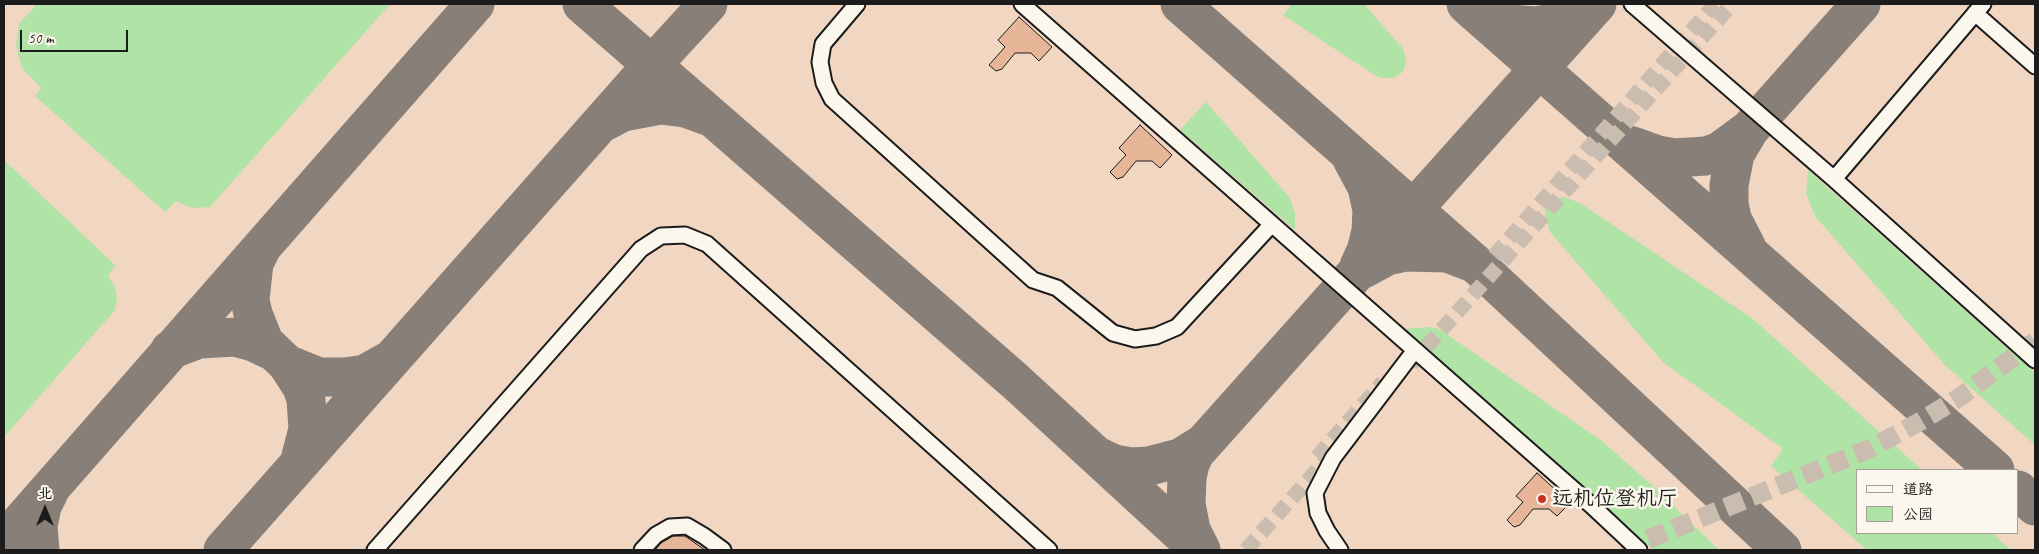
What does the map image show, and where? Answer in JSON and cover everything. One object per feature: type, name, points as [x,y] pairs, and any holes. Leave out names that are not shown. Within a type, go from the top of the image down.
[{"type":"lane","points":[[857,4],[824,44],[820,62],[824,82],[832,98],[1033,280],[1057,288],[1113,333],[1135,339],[1156,336],[1177,327],[1272,224]]},
{"type":"lane","points":[[1022,4],[1591,505],[1639,550]]},
{"type":"lane","points":[[1632,4],[1834,179],[2035,360]]},
{"type":"lane","points":[[1834,179],[1979,8],[2035,66]]},
{"type":"lane","points":[[375,550],[641,249],[661,236],[685,235],[707,244],[1049,550]]},
{"type":"lane","points":[[1340,550],[1318,513],[1315,493],[1333,458],[1415,350]]},
{"type":"lane","points":[[642,550],[656,535],[670,527],[687,526],[722,550]]},
{"type":"shaded area","points":[[4,4],[2035,4],[2035,550],[4,550]]},
{"type":"green space","points":[[37,4],[390,4],[210,207],[196,208],[176,201],[165,212],[35,96],[41,88],[22,68],[16,46],[19,24]]},
{"type":"green space","points":[[1292,4],[1364,4],[1404,50],[1406,62],[1403,72],[1393,78],[1376,76],[1283,15]]},
{"type":"green space","points":[[1206,102],[1290,198],[1295,214],[1295,230],[1180,130]]},
{"type":"green space","points":[[4,160],[116,266],[108,275],[115,287],[117,298],[115,310],[4,437]]},
{"type":"green space","points":[[1808,170],[2035,373],[2035,445],[1945,365],[1815,216],[1806,193]]},
{"type":"green space","points":[[1565,197],[1580,203],[1753,319],[1921,469],[1856,469],[1856,534],[1993,534],[2011,550],[1867,550],[1771,466],[1783,449],[1663,362],[1550,232],[1545,217],[1546,208],[1550,202],[1557,198]]},
{"type":"green space","points":[[1437,328],[1445,333],[1602,441],[1654,487],[1719,550],[1653,550],[1405,329]]},
{"type":"building","points":[[1019,17],[1052,47],[1039,61],[1031,53],[1015,53],[1002,69],[996,71],[989,65],[1005,47],[998,40]]},
{"type":"building","points":[[1140,125],[1172,155],[1160,168],[1152,161],[1136,161],[1123,177],[1117,179],[1110,172],[1126,155],[1119,148]]},
{"type":"building","name":"远机位登机厅","points":[[1537,473],[1570,503],[1557,516],[1549,509],[1533,509],[1520,525],[1514,527],[1507,520],[1523,502],[1516,496]]},
{"type":"building","points":[[673,536],[685,536],[705,550],[655,550],[661,543]]},
{"type":"taxiway","points":[[4,541],[475,4]]},
{"type":"taxiway","points":[[582,4],[1015,381],[1199,550]]},
{"type":"taxiway","points":[[223,550],[708,4]]},
{"type":"taxiway","points":[[1180,4],[1480,268],[1782,550]]},
{"type":"taxiway","points":[[1466,4],[1994,469]]},
{"type":"taxiway","points":[[1201,550],[1191,530],[1186,504],[1187,477],[1195,453],[1597,4]]},
{"type":"taxiway","points":[[1747,248],[1732,219],[1729,203],[1729,185],[1735,154],[1750,129],[1861,4]]},
{"type":"taxiway","points":[[1483,14],[1509,24],[1536,26],[1563,21],[1590,7]]},
{"type":"taxiway","points":[[602,123],[623,112],[660,105],[685,108],[710,117]]},
{"type":"taxiway","points":[[1633,146],[1658,155],[1674,158],[1706,156],[1720,151],[1750,129]]},
{"type":"taxiway","points":[[1352,159],[1367,187],[1372,210],[1371,231],[1366,251],[1359,266]]},
{"type":"taxiway","points":[[261,249],[254,263],[250,300],[253,314],[264,342],[287,364],[302,387],[306,399],[308,429],[299,464]]},
{"type":"taxiway","points":[[1363,269],[1387,256],[1406,252],[1447,253],[1471,262]]},
{"type":"taxiway","points":[[170,350],[199,339],[235,337],[253,342],[272,351]]},
{"type":"taxiway","points":[[287,364],[319,377],[345,377],[365,374],[390,360]]},
{"type":"taxiway","points":[[1097,456],[1114,464],[1131,467],[1149,466],[1180,458],[1204,443]]},
{"type":"taxiway","points":[[2019,491],[2035,506]]},
{"type":"taxiway","points":[[40,550],[38,526],[42,506],[49,492]]},
{"type":"tunnel","points":[[1494,256],[1715,4]]},
{"type":"tunnel","points":[[1411,364],[1732,4]]},
{"type":"tunnel","points":[[1622,550],[1869,449],[1960,397],[2035,341]]},
{"type":"tunnel","points":[[1317,457],[1383,382]]},
{"type":"tunnel","points":[[1246,550],[1333,452]]},
{"type":"place","name":"远机位登机厅","points":[[1542,499]]}]
